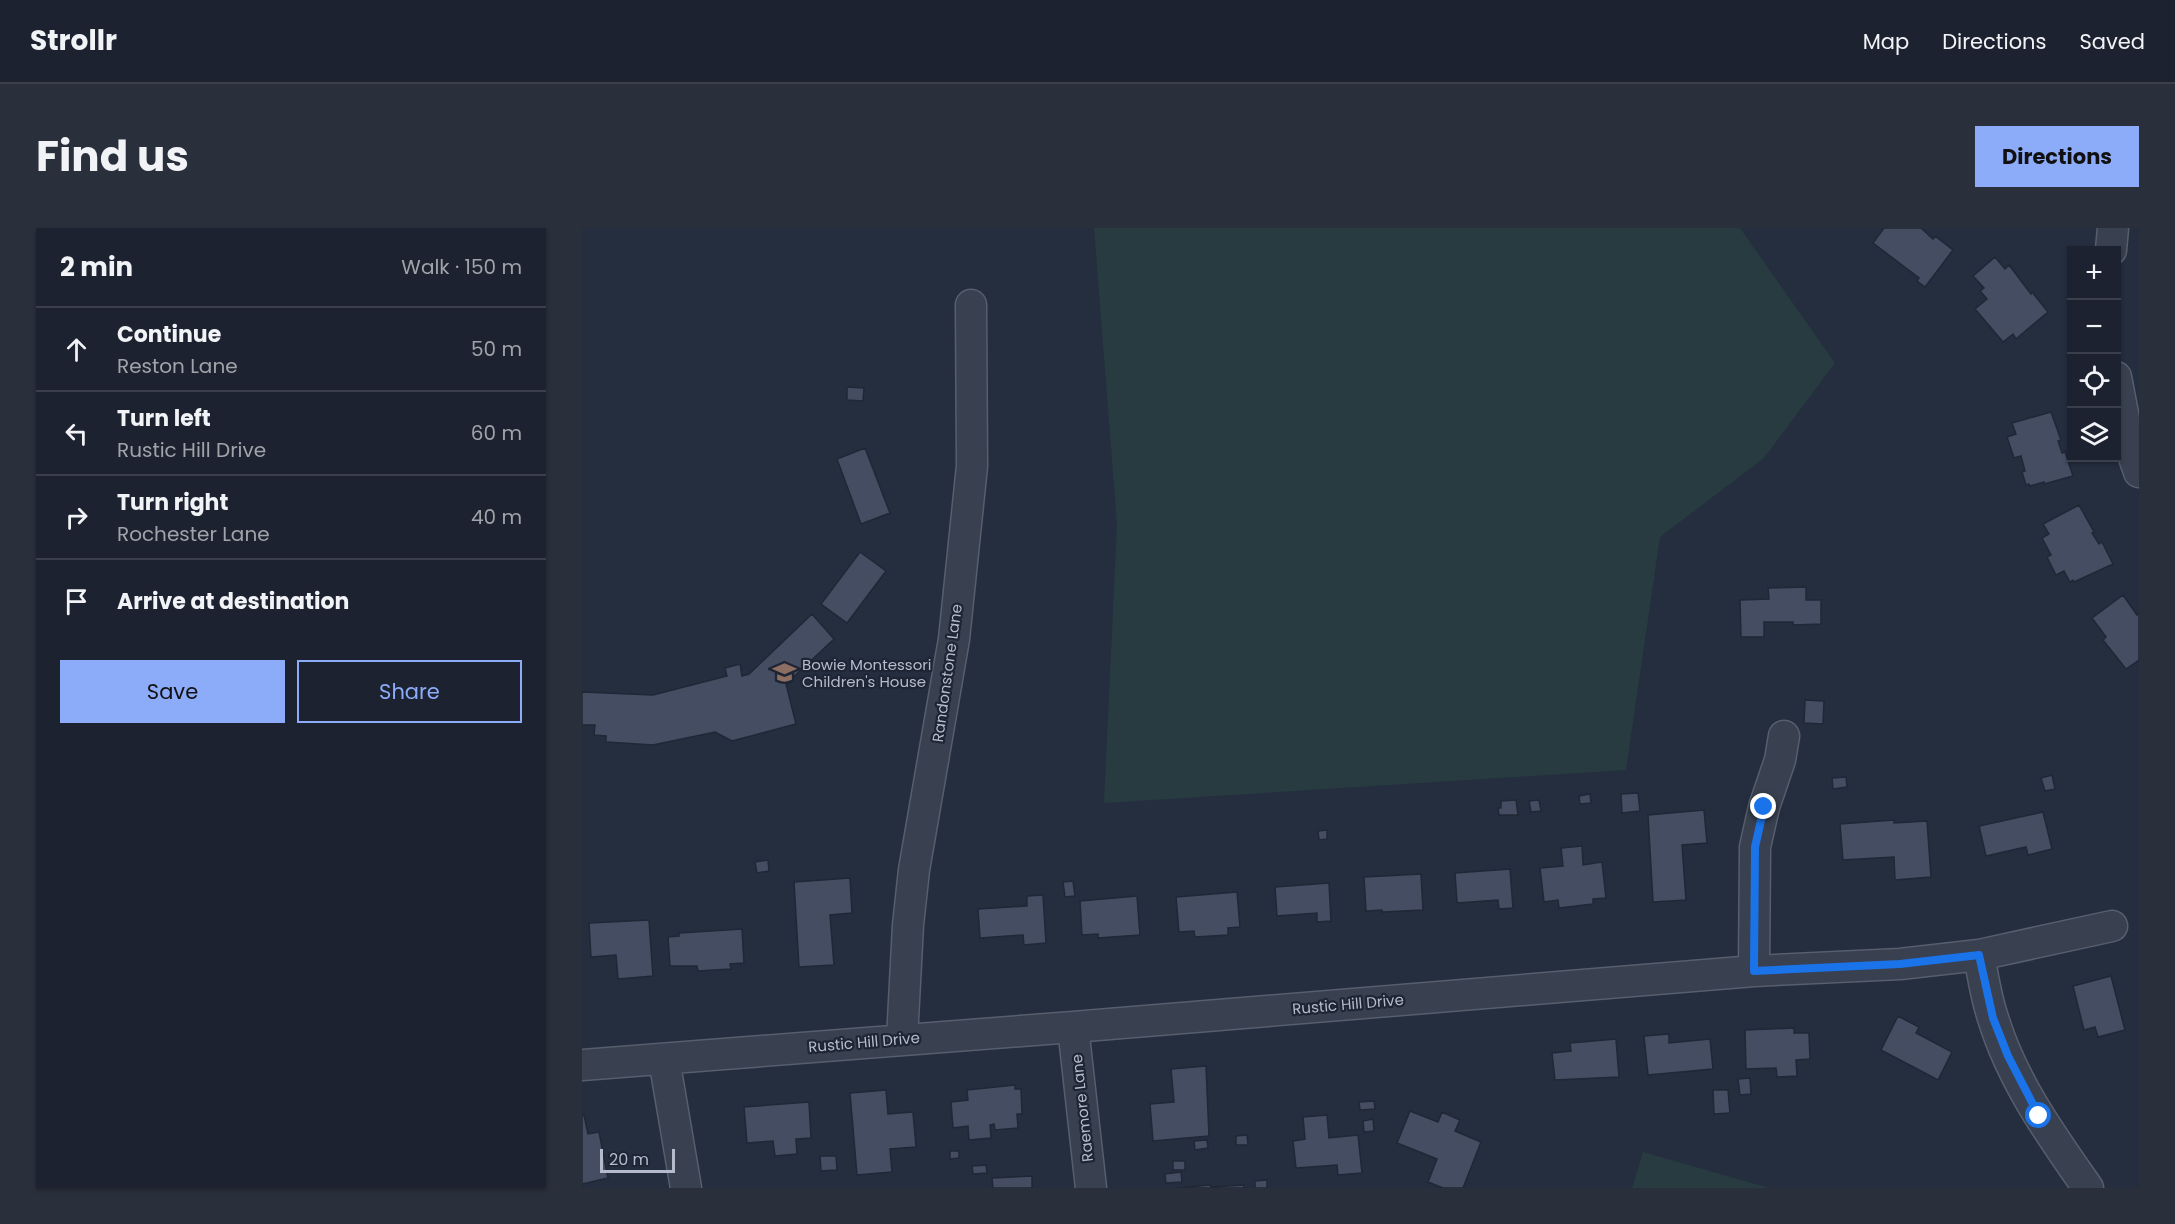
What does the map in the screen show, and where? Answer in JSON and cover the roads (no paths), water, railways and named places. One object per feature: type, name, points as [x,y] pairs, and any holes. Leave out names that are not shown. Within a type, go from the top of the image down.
[{"type":"street","points":[[2111,246],[2113,228]]},
{"type":"street","name":"Randonstone Lane","points":[[902,1039],[908,925],[914,870],[954,639],[970,477],[971,305]]},
{"type":"street","points":[[2121,403],[2128,440],[2139,472]]},
{"type":"street","points":[[1754,971],[1755,847],[1764,807],[1780,760],[1784,736]]},
{"type":"street","name":"Rustic Hill Drive","points":[[582,1065],[1754,971],[1900,964],[1979,955],[2112,926]]},
{"type":"street","points":[[1979,955],[1993,1018],[2008,1056],[2039,1116],[2088,1188]]},
{"type":"street","name":"Raemore Lane","points":[[1073,1027],[1091,1188]]},
{"type":"street","points":[[664,1059],[686,1188]]},
{"type":"place","name":"Bowie Montessori Children's House","points":[[784,673]]}]
